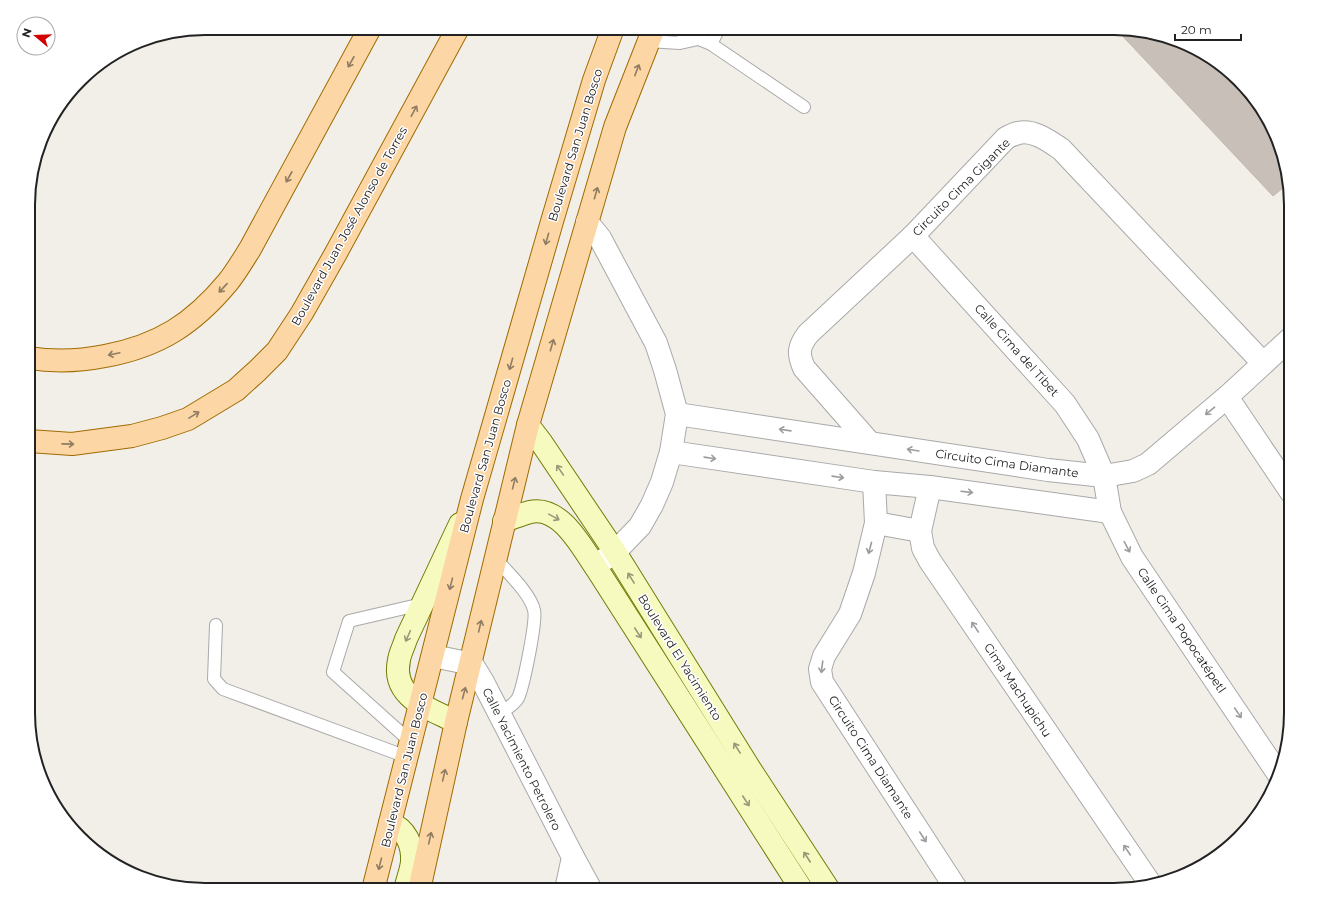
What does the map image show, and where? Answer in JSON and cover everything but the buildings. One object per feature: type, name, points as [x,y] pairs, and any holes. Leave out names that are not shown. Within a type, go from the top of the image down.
[{"type":"main road","points":[[35,359],[70,361],[119,354],[164,338],[183,326],[202,310],[228,282],[250,249],[366,35]]},
{"type":"main road","name":"Boulevard Juan José Alonso de Torres","points":[[35,441],[72,444],[102,441],[132,436],[162,428],[188,419],[236,390],[257,371],[277,351],[302,313],[454,35]]},
{"type":"main road","name":"Boulevard San Juan Bosco","points":[[375,883],[472,499],[553,218],[609,35]]},
{"type":"main road","points":[[421,883],[456,722],[472,664],[504,521],[528,426],[615,127],[651,35]]},
{"type":"street","name":"Circuito Cima Gigante","points":[[869,442],[804,368],[800,359],[802,342],[808,334],[913,236],[1006,138],[1018,133],[1031,133],[1048,140],[1061,149],[1263,363]]},
{"type":"street","points":[[587,222],[600,238],[656,343],[677,414],[671,452],[662,482],[652,505],[640,526],[615,552],[595,566]]},
{"type":"street","name":"Calle Cima del Tibet","points":[[913,236],[1065,404],[1088,440],[1104,476]]},
{"type":"street","name":"Circuito Cima Diamante","points":[[677,414],[1048,470],[1104,476],[1133,471],[1148,464],[1228,397],[1284,344]]},
{"type":"street","points":[[1228,397],[1284,481]]},
{"type":"street","name":"Boulevard El Yacimiento","points":[[528,426],[541,442],[615,552],[750,769],[823,883]]},
{"type":"street","points":[[671,452],[874,482],[930,487],[1110,512]]},
{"type":"street","name":"Calle Cima Popocatépetl","points":[[1104,476],[1110,512],[1132,557],[1275,768]]},
{"type":"street","name":"Circuito Cima Diamante","points":[[874,482],[876,523],[864,573],[850,614],[824,656],[820,669],[822,682],[952,883]]},
{"type":"street","name":"Cima Machupichu","points":[[930,487],[920,531],[923,548],[930,561],[1148,880]]},
{"type":"street","points":[[456,722],[421,704],[408,695],[402,688],[398,670],[399,659],[406,639],[472,499]]},
{"type":"street","name":"Boulevard El Yacimiento","points":[[504,521],[532,511],[547,513],[558,518],[568,527],[595,566],[798,883]]},
{"type":"street","points":[[876,523],[920,531]]},
{"type":"street","points":[[433,656],[472,664]]},
{"type":"street","name":"Calle Yacimiento Petrolero","points":[[472,664],[483,682],[572,857],[587,883]]},
{"type":"street","points":[[390,823],[398,826],[404,831],[411,846],[412,862],[407,883]]},
{"type":"street","points":[[567,883],[572,857]]},
{"type":"lane","points":[[651,35],[680,43],[698,39]]},
{"type":"lane","points":[[689,35],[711,44],[804,107]]},
{"type":"lane","points":[[711,44],[716,35]]},
{"type":"lane","points":[[496,559],[530,601],[535,617],[522,689],[515,702],[499,714]]},
{"type":"lane","points":[[409,750],[333,672],[349,621],[422,604]]},
{"type":"lane","points":[[216,625],[214,679],[223,689],[409,750]]}]
